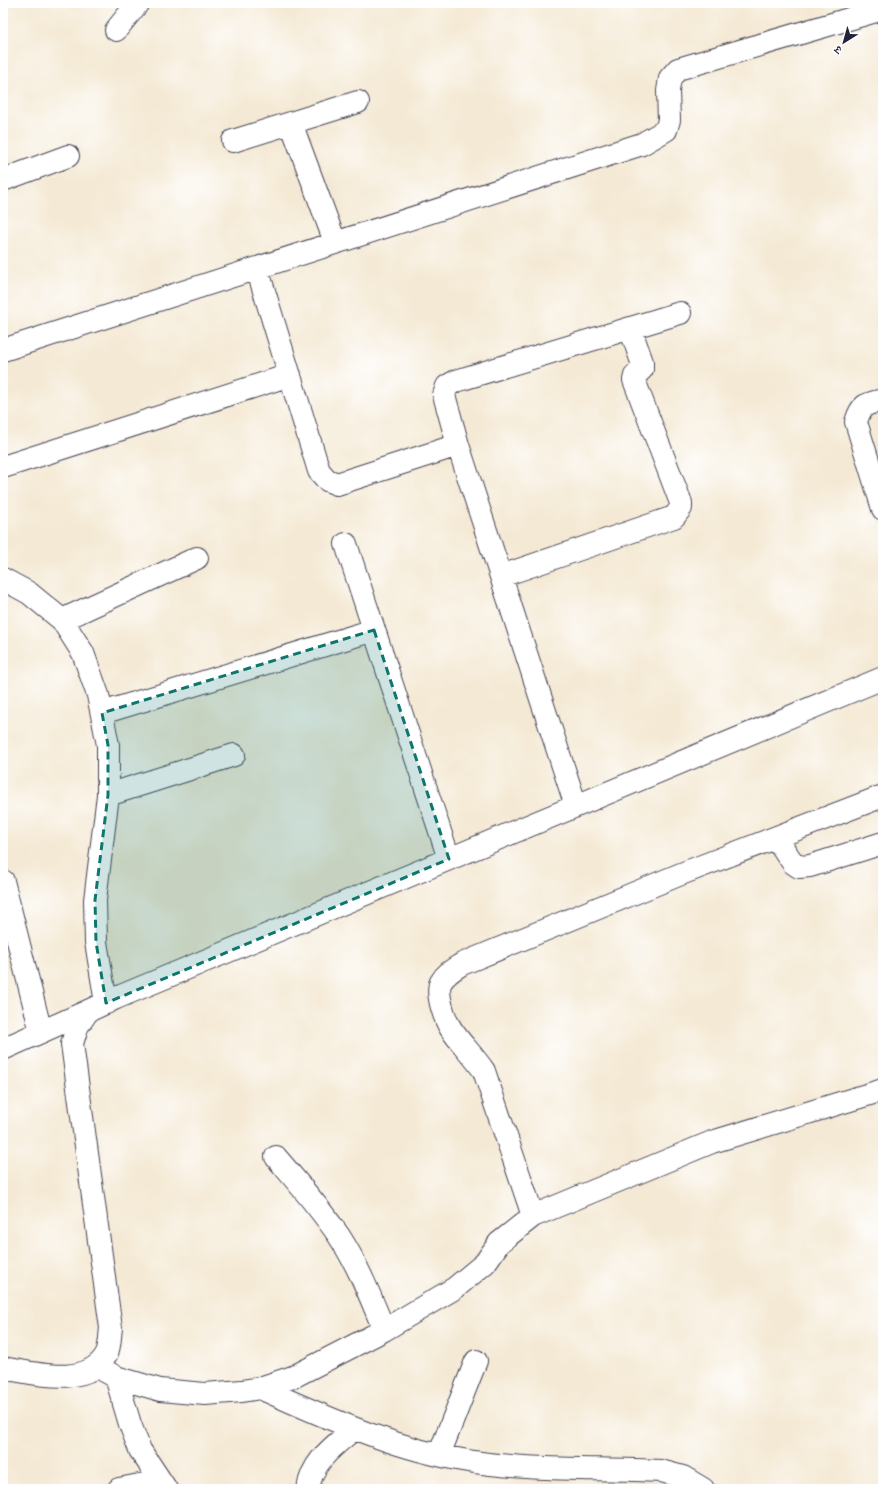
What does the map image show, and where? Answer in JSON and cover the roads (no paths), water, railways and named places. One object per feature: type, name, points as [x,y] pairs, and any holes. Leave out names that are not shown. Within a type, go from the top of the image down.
[{"type":"street","points":[[116,30],[138,3]]},
{"type":"street","points":[[3,349],[642,144],[666,130],[669,120],[668,91],[670,78],[678,69],[883,10]]},
{"type":"street","points":[[233,141],[358,102]]},
{"type":"street","points":[[291,123],[335,242]]},
{"type":"street","points":[[3,180],[68,156]]},
{"type":"street","points":[[257,268],[319,471],[327,480],[337,484],[458,445]]},
{"type":"street","points":[[576,806],[458,445],[444,395],[447,386],[456,381],[680,313]]},
{"type":"street","points":[[501,576],[674,516],[681,508],[681,503],[634,380],[635,376],[642,369],[642,362],[630,328]]},
{"type":"street","points":[[3,467],[290,375]]},
{"type":"street","points":[[883,400],[867,404],[860,410],[856,422],[883,509]]},
{"type":"street","points":[[346,544],[449,859]]},
{"type":"street","points":[[62,620],[197,558]]},
{"type":"street","points":[[3,579],[29,593],[62,620],[83,653],[98,695],[108,745],[108,795],[95,900],[97,1007],[77,1027],[72,1044],[111,1328],[107,1352],[96,1366],[76,1375],[51,1376],[3,1368]]},
{"type":"street","points":[[102,713],[374,630]]},
{"type":"street","points":[[3,1048],[449,859],[883,678]]},
{"type":"street","points":[[108,795],[234,755]]},
{"type":"street","points":[[533,1216],[484,1071],[473,1055],[450,1028],[438,996],[440,983],[449,972],[462,964],[681,874],[883,796]]},
{"type":"street","points":[[776,838],[793,863],[799,867],[810,866],[883,843]]},
{"type":"street","points":[[3,881],[40,1032]]},
{"type":"street","points":[[96,1366],[116,1377],[160,1390],[204,1394],[260,1388],[293,1377],[384,1330],[455,1288],[485,1263],[500,1243],[533,1216],[712,1142],[883,1090]]},
{"type":"street","points":[[276,1157],[310,1196],[339,1238],[364,1283],[384,1330]]},
{"type":"street","points":[[439,1455],[476,1361]]},
{"type":"street","points":[[116,1377],[130,1424],[140,1450],[163,1485],[119,1489]]},
{"type":"street","points":[[260,1388],[354,1429],[421,1452],[467,1461],[515,1467],[660,1471],[683,1477],[703,1489]]},
{"type":"street","points":[[308,1489],[316,1464],[326,1452],[354,1429]]}]
